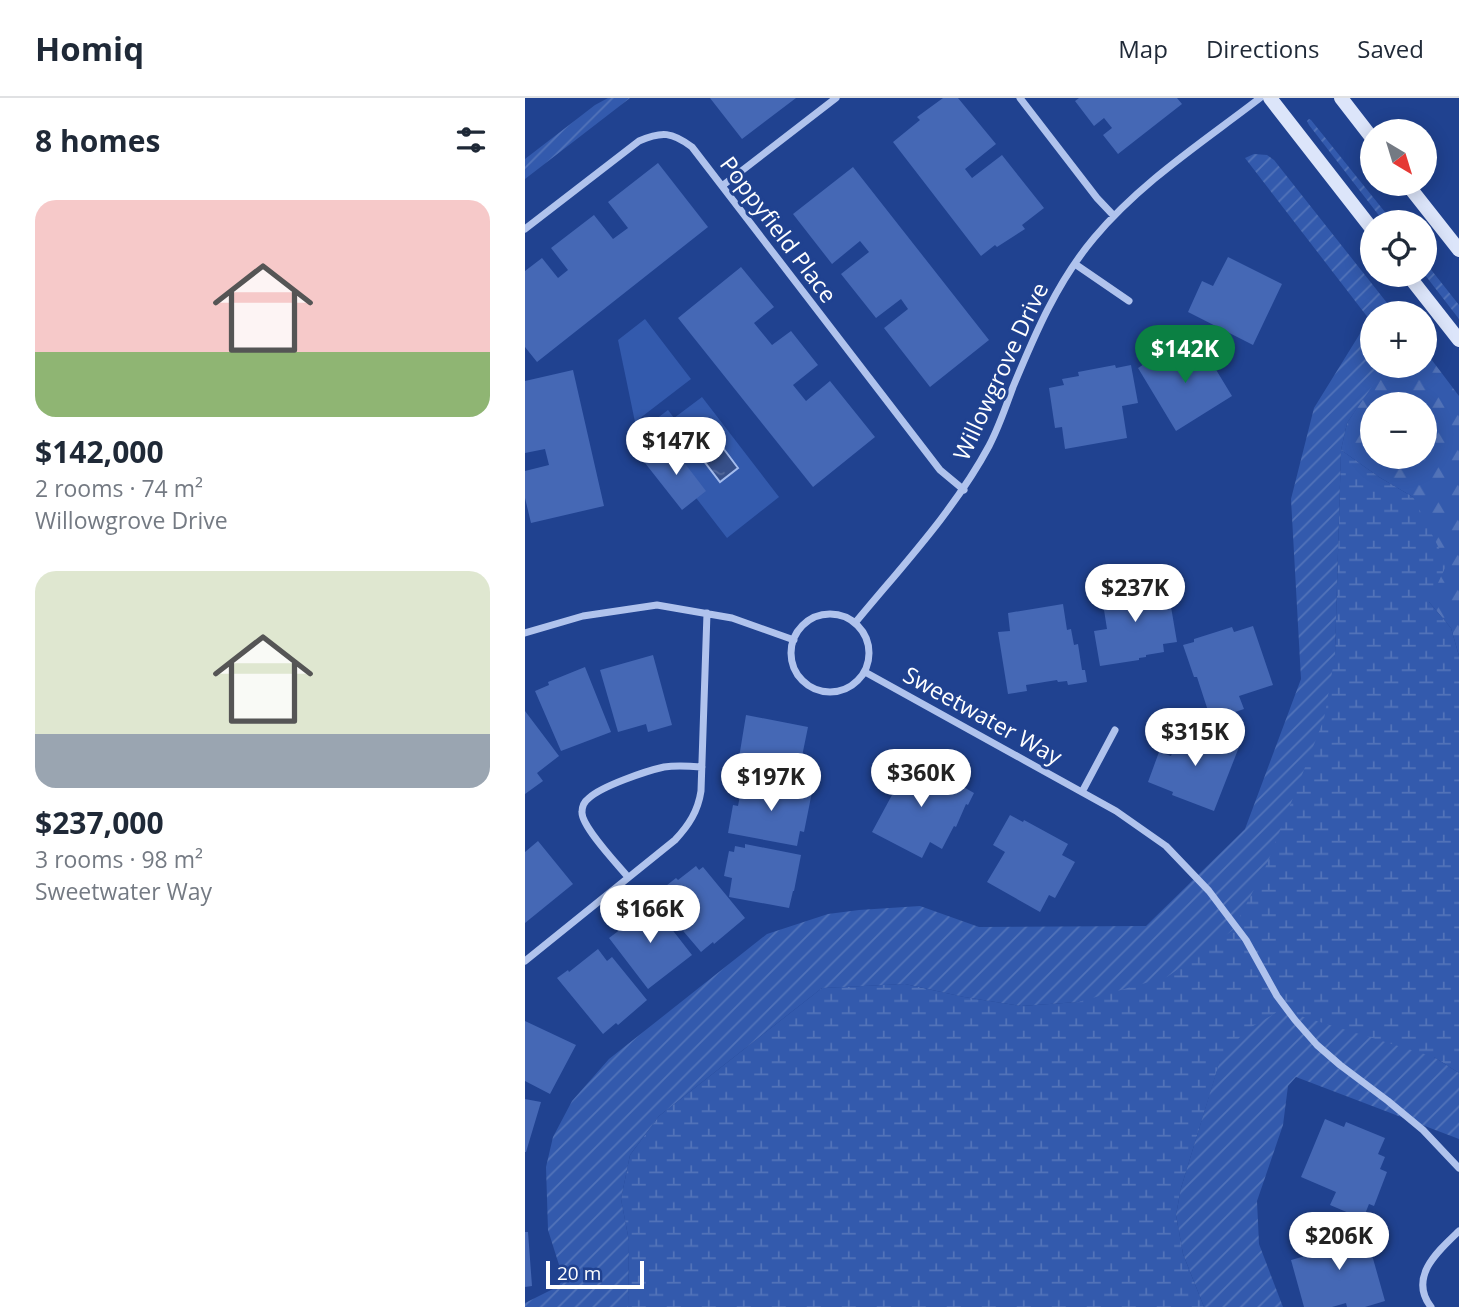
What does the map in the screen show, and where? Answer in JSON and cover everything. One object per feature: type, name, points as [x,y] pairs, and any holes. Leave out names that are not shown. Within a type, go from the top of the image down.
[{"type":"main road","points":[[1270,98],[1360,214]]},
{"type":"main road","points":[[1341,98],[1360,123]]},
{"type":"main road","points":[[1416,196],[1459,250]]},
{"type":"main road","points":[[1417,287],[1459,340]]},
{"type":"street","points":[[722,186],[836,98]]},
{"type":"street","points":[[1020,98],[1114,216]]},
{"type":"street","name":"Willowgrove Drive","points":[[855,623],[964,490],[991,443],[1041,322],[1056,293],[1092,240],[1147,184],[1260,98]]},
{"type":"street","name":"Poppyfield Place","points":[[525,229],[639,141],[666,134],[679,137],[692,147],[940,470],[964,490]]},
{"type":"street","points":[[1075,264],[1129,301]]},
{"type":"street","points":[[525,633],[583,616],[657,605],[732,618],[794,640]]},
{"type":"street","points":[[525,961],[675,840],[687,827],[699,804],[707,613]]},
{"type":"street","points":[[830,615],[843,616],[855,623],[864,633],[869,646],[865,671],[857,681],[847,689],[824,692],[802,681],[795,671],[792,647],[796,634],[805,624],[817,617],[830,615]]},
{"type":"street","name":"Sweetwater Way","points":[[865,671],[1117,811],[1166,846],[1209,891],[1246,940],[1277,996],[1294,1020],[1340,1065],[1423,1130],[1459,1168]]},
{"type":"street","points":[[1082,792],[1115,730]]},
{"type":"street","points":[[628,877],[586,825],[582,815],[584,803],[590,796],[614,784],[650,771],[678,766],[702,767]]},
{"type":"street","points":[[1431,1307],[1423,1292],[1425,1271],[1433,1258],[1459,1231]]},
{"type":"green space","points":[[608,98],[630,98],[525,179],[525,159]]},
{"type":"green space","points":[[1311,120],[1360,181],[1360,191],[1309,125],[1307,121]]},
{"type":"green space","points":[[1254,154],[1267,155],[1274,160],[1360,269],[1360,287],[1374,287],[1386,301],[1360,301],[1360,307],[1245,158]]},
{"type":"green space","points":[[1364,196],[1372,196],[1383,210],[1375,210]]},
{"type":"green space","points":[[1437,277],[1459,305],[1459,319],[1434,287],[1437,287]]},
{"type":"green space","points":[[645,319],[691,379],[635,422],[618,340]]},
{"type":"green space","points":[[1360,334],[1360,378],[1378,378],[1368,392],[1360,392],[1360,404],[1347,423],[1341,450],[1335,655],[1324,719],[1267,864],[1233,930],[1167,977],[1078,1002],[1021,1006],[905,984],[822,988],[659,1116],[630,1155],[621,1199],[629,1241],[628,1307],[525,1307],[525,1303],[559,1286],[565,1273],[560,1268],[548,1230],[546,1167],[553,1137],[572,1101],[609,1059],[767,934],[828,914],[920,906],[979,927],[1146,926],[1245,829],[1301,679],[1291,499],[1314,408]]},
{"type":"green space","points":[[1437,367],[1459,396],[1459,656],[1451,628],[1429,602],[1413,497],[1368,469],[1437,469],[1437,392],[1367,392],[1377,378],[1437,378]]},
{"type":"green space","points":[[702,397],[779,497],[727,538],[643,429],[668,410],[674,418]]},
{"type":"green space","points":[[1360,403],[1360,464],[1341,450],[1347,423]]},
{"type":"green space","points":[[1341,450],[1360,464],[1360,469],[1368,469],[1413,497],[1447,564],[1429,602],[1451,628],[1459,656],[1459,1073],[1434,1057],[1220,1061],[1181,1188],[1176,1215],[1183,1254],[1204,1307],[628,1307],[629,1241],[621,1199],[630,1155],[659,1116],[822,988],[905,984],[1021,1006],[1078,1002],[1233,930],[1335,655]]},
{"type":"green space","points":[[1281,1010],[1434,1057],[1459,1073],[1459,1139],[1296,1077],[1288,1086],[1283,1125],[1257,1201],[1259,1244],[1283,1307],[1204,1307],[1183,1254],[1176,1215],[1181,1188],[1220,1060],[1246,1030]]},
{"type":"water","points":[[702,420],[738,468],[720,482],[684,435]]},
{"type":"building","points":[[710,98],[796,98],[742,139]]},
{"type":"building","points":[[943,98],[958,98],[996,144],[965,169],[972,178],[1002,155],[1044,208],[1022,225],[1025,229],[981,256],[893,142],[920,120],[917,117]]},
{"type":"building","points":[[1079,98],[1177,98],[1182,104],[1118,154],[1103,135],[1112,128],[1104,118],[1094,126],[1075,101]]},
{"type":"building","points":[[658,163],[708,227],[537,362],[525,347],[525,271],[542,258],[558,278],[568,270],[551,248],[594,215],[613,239],[628,228],[608,202]]},
{"type":"building","points":[[853,167],[989,340],[930,387],[884,328],[908,309],[901,299],[876,318],[841,274],[869,252],[860,241],[832,264],[793,214]]},
{"type":"building","points":[[1228,257],[1282,284],[1253,345],[1188,312],[1202,281],[1213,286]]},
{"type":"building","points":[[741,267],[774,307],[754,323],[772,345],[791,331],[818,365],[793,385],[806,401],[830,381],[875,437],[813,487],[678,318]]},
{"type":"building","points":[[1201,345],[1232,396],[1176,431],[1138,368],[1166,350],[1174,361]]},
{"type":"building","points":[[1115,365],[1116,368],[1131,365],[1138,403],[1122,406],[1127,438],[1065,449],[1062,427],[1055,428],[1049,388],[1064,385],[1062,379],[1079,376],[1078,372]]},
{"type":"building","points":[[573,370],[604,506],[531,523],[525,498],[525,471],[549,465],[545,449],[525,453],[525,381]]},
{"type":"building","points":[[670,444],[706,491],[682,510],[645,463]]},
{"type":"building","points":[[1161,581],[1165,601],[1170,601],[1177,642],[1163,644],[1164,652],[1146,655],[1139,660],[1100,666],[1094,631],[1107,629],[1101,591]]},
{"type":"building","points":[[1063,604],[1067,630],[1071,629],[1074,645],[1078,644],[1087,682],[1068,685],[1067,681],[1057,680],[1026,685],[1027,691],[1008,694],[998,632],[1010,631],[1008,613]]},
{"type":"building","points":[[1253,626],[1273,685],[1239,696],[1244,709],[1211,720],[1183,645],[1232,627],[1234,632]]},
{"type":"building","points":[[653,655],[672,725],[648,732],[646,724],[618,732],[600,670]]},
{"type":"building","points":[[585,667],[611,732],[561,751],[535,691],[549,685],[548,682]]},
{"type":"building","points":[[525,711],[559,756],[537,773],[543,781],[525,794]]},
{"type":"building","points":[[746,715],[808,727],[797,781],[737,770]]},
{"type":"building","points":[[1183,725],[1239,747],[1214,811],[1172,795],[1173,792],[1148,782],[1159,752],[1171,756]]},
{"type":"building","points":[[903,757],[948,781],[945,786],[950,788],[953,781],[974,793],[942,849],[930,842],[922,858],[872,832],[892,795],[884,791]]},
{"type":"building","points":[[748,781],[812,792],[804,832],[800,831],[797,846],[728,833],[733,805],[738,806],[742,785],[747,786]]},
{"type":"building","points":[[1010,815],[1068,844],[1062,855],[1075,862],[1055,898],[1049,895],[1040,912],[987,882],[1005,852],[993,845]]},
{"type":"building","points":[[538,841],[573,884],[525,923],[525,852]]},
{"type":"building","points":[[745,844],[801,855],[789,908],[729,897],[732,878],[724,876],[729,851],[734,852],[735,846],[745,848]]},
{"type":"building","points":[[696,866],[699,870],[703,867],[745,918],[701,952],[656,899],[663,892],[662,889]]},
{"type":"building","points":[[649,900],[692,955],[648,989],[609,938],[633,920],[629,915]]},
{"type":"building","points":[[598,949],[607,961],[612,957],[647,1000],[603,1034],[557,978]]},
{"type":"building","points":[[525,1021],[576,1045],[550,1094],[525,1081]]},
{"type":"building","points":[[525,1099],[541,1102],[526,1152],[525,1152]]},
{"type":"building","points":[[1325,1119],[1344,1127],[1346,1122],[1385,1138],[1378,1154],[1385,1157],[1380,1169],[1387,1172],[1374,1206],[1369,1204],[1363,1219],[1330,1205],[1336,1192],[1301,1177]]},
{"type":"building","points":[[1366,1227],[1372,1248],[1366,1250],[1368,1256],[1372,1255],[1385,1301],[1365,1307],[1347,1307],[1346,1303],[1332,1307],[1304,1307],[1291,1260],[1309,1255],[1306,1243]]},
{"type":"building","points":[[525,1232],[528,1232],[532,1286],[525,1287]]}]
